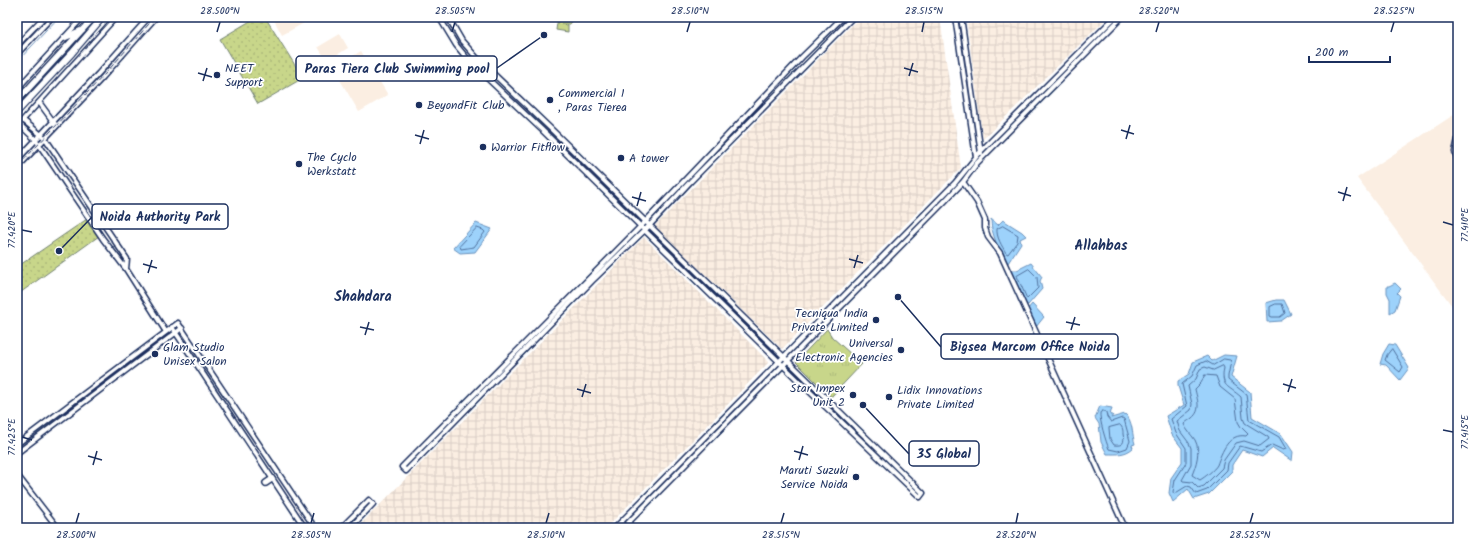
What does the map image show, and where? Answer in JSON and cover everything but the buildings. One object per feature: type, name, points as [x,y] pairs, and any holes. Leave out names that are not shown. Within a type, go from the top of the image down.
[{"type":"highway","points":[[17,101],[94,17]]},
{"type":"highway","points":[[17,112],[103,17]]},
{"type":"highway","points":[[64,38],[85,28]]},
{"type":"main road","points":[[266,483],[272,478]]},
{"type":"street","points":[[17,45],[44,17]]},
{"type":"street","points":[[17,54],[52,17]]},
{"type":"street","points":[[17,89],[83,17]]},
{"type":"street","points":[[116,17],[18,125],[39,144],[126,269],[166,332]]},
{"type":"street","points":[[17,160],[54,122],[149,17]]},
{"type":"street","points":[[17,168],[103,77],[156,17]]},
{"type":"street","points":[[439,17],[456,46],[475,66],[920,498],[923,493],[481,62],[462,41],[448,17]]},
{"type":"street","points":[[843,17],[784,75],[645,222],[402,467],[406,471],[592,281],[644,230],[650,226],[690,182],[791,82],[852,17]]},
{"type":"street","points":[[955,17],[977,163]]},
{"type":"street","points":[[961,17],[982,158]]},
{"type":"street","points":[[624,528],[781,364],[784,357],[959,179],[981,151],[1115,17]]},
{"type":"street","points":[[615,528],[781,364],[788,361],[963,182],[977,163],[1122,17]]},
{"type":"street","points":[[784,75],[791,82]]},
{"type":"street","points":[[39,102],[57,126]]},
{"type":"street","points":[[23,120],[45,138],[127,259],[126,269]]},
{"type":"street","points":[[1458,139],[1455,152],[1458,161]]},
{"type":"street","points":[[963,182],[980,208],[985,220],[988,236],[999,250],[1125,528]]},
{"type":"street","points":[[121,263],[127,259]]},
{"type":"street","points":[[17,444],[178,323],[315,528]]},
{"type":"street","points":[[172,327],[305,528]]},
{"type":"street","points":[[17,453],[182,328]]},
{"type":"street","points":[[17,475],[58,528]]},
{"type":"street","points":[[341,528],[369,500],[373,504],[350,528]]},
{"type":"shaded area","points":[[279,17],[300,17],[304,23],[282,35],[274,20]]},
{"type":"shaded area","points":[[860,17],[940,17],[961,168],[782,349],[655,226]]},
{"type":"shaded area","points":[[966,17],[1108,17],[983,139]]},
{"type":"shaded area","points":[[340,34],[348,48],[327,61],[318,47]]},
{"type":"shaded area","points":[[361,51],[388,95],[359,112],[333,68]]},
{"type":"shaded area","points":[[1458,112],[1458,314],[1357,178]]},
{"type":"shaded area","points":[[644,237],[769,362],[699,434],[606,528],[357,528]]},
{"type":"green space","points":[[257,17],[265,17],[303,78],[258,104],[220,39]]},
{"type":"green space","points":[[558,17],[571,18],[570,24],[561,24],[568,25],[568,32],[556,30]]},
{"type":"green space","points":[[87,219],[99,236],[17,295],[17,267]]},
{"type":"green space","points":[[827,329],[832,337],[862,364],[831,397],[796,362]]},
{"type":"water","points":[[991,219],[998,225],[1003,220],[1026,236],[1020,239],[1021,243],[1008,263],[1005,262],[996,241],[992,230]]},
{"type":"water","points":[[476,223],[492,229],[475,252],[460,253],[453,248]]},
{"type":"water","points":[[1031,263],[1042,277],[1040,281],[1042,289],[1028,305],[1024,304],[1010,270],[1017,270]]},
{"type":"water","points":[[1395,283],[1401,289],[1397,293],[1400,296],[1395,310],[1390,313],[1390,299],[1387,293],[1387,286]]},
{"type":"water","points":[[1276,300],[1284,300],[1291,314],[1281,321],[1267,322],[1266,303]]},
{"type":"water","points":[[1032,304],[1044,317],[1036,327],[1027,310]]},
{"type":"water","points":[[1389,344],[1395,345],[1409,368],[1400,380],[1386,365],[1380,364],[1383,354]]},
{"type":"water","points":[[1224,355],[1237,356],[1231,377],[1250,392],[1252,417],[1281,434],[1293,452],[1292,461],[1273,448],[1262,457],[1242,450],[1232,465],[1232,471],[1209,494],[1194,499],[1188,489],[1173,502],[1169,493],[1171,478],[1182,462],[1182,448],[1172,435],[1166,416],[1184,405],[1178,386],[1178,381],[1189,374],[1193,362],[1207,356],[1212,361]]},
{"type":"water","points":[[1100,406],[1112,408],[1110,415],[1113,415],[1111,418],[1125,414],[1128,417],[1135,444],[1132,445],[1133,448],[1121,454],[1107,454],[1101,442],[1099,424],[1095,418]]},
{"type":"waterway","points":[[17,62],[59,17]]},
{"type":"railway","points":[[17,167],[106,73],[155,17]]},
{"type":"place","name":"Paras Tiera Club Swimming pool","points":[[544,35]]},
{"type":"place","name":"NEET Support","points":[[217,75]]},
{"type":"place","name":"Commercial 1 , Paras Tierea","points":[[550,100]]},
{"type":"place","name":"BeyondFit Club","points":[[419,105]]},
{"type":"place","name":"Warrior Fitflow","points":[[483,147]]},
{"type":"place","name":"A tower","points":[[621,158]]},
{"type":"place","name":"The Cyclo Werkstatt","points":[[299,164]]},
{"type":"place","name":"Noida Authority Park","points":[[59,251]]},
{"type":"place","name":"Bigsea Marcom Office Noida","points":[[898,297]]},
{"type":"place","name":"Tecniqua India Private Limited","points":[[876,320]]},
{"type":"place","name":"Universal Electronic Agencies","points":[[901,350]]},
{"type":"place","name":"Glam Studio Unisex Salon","points":[[155,354]]},
{"type":"place","name":"Star Impex Unit 2","points":[[853,395]]},
{"type":"place","name":"Lidix Innovations Private Limited","points":[[889,397]]},
{"type":"place","name":"3S Global","points":[[863,405]]},
{"type":"place","name":"Maruti Suzuki Service Noida","points":[[856,477]]},
{"type":"district","name":"Allahbas","points":[[1101,246]]},
{"type":"district","name":"Shahdara","points":[[363,297]]}]
